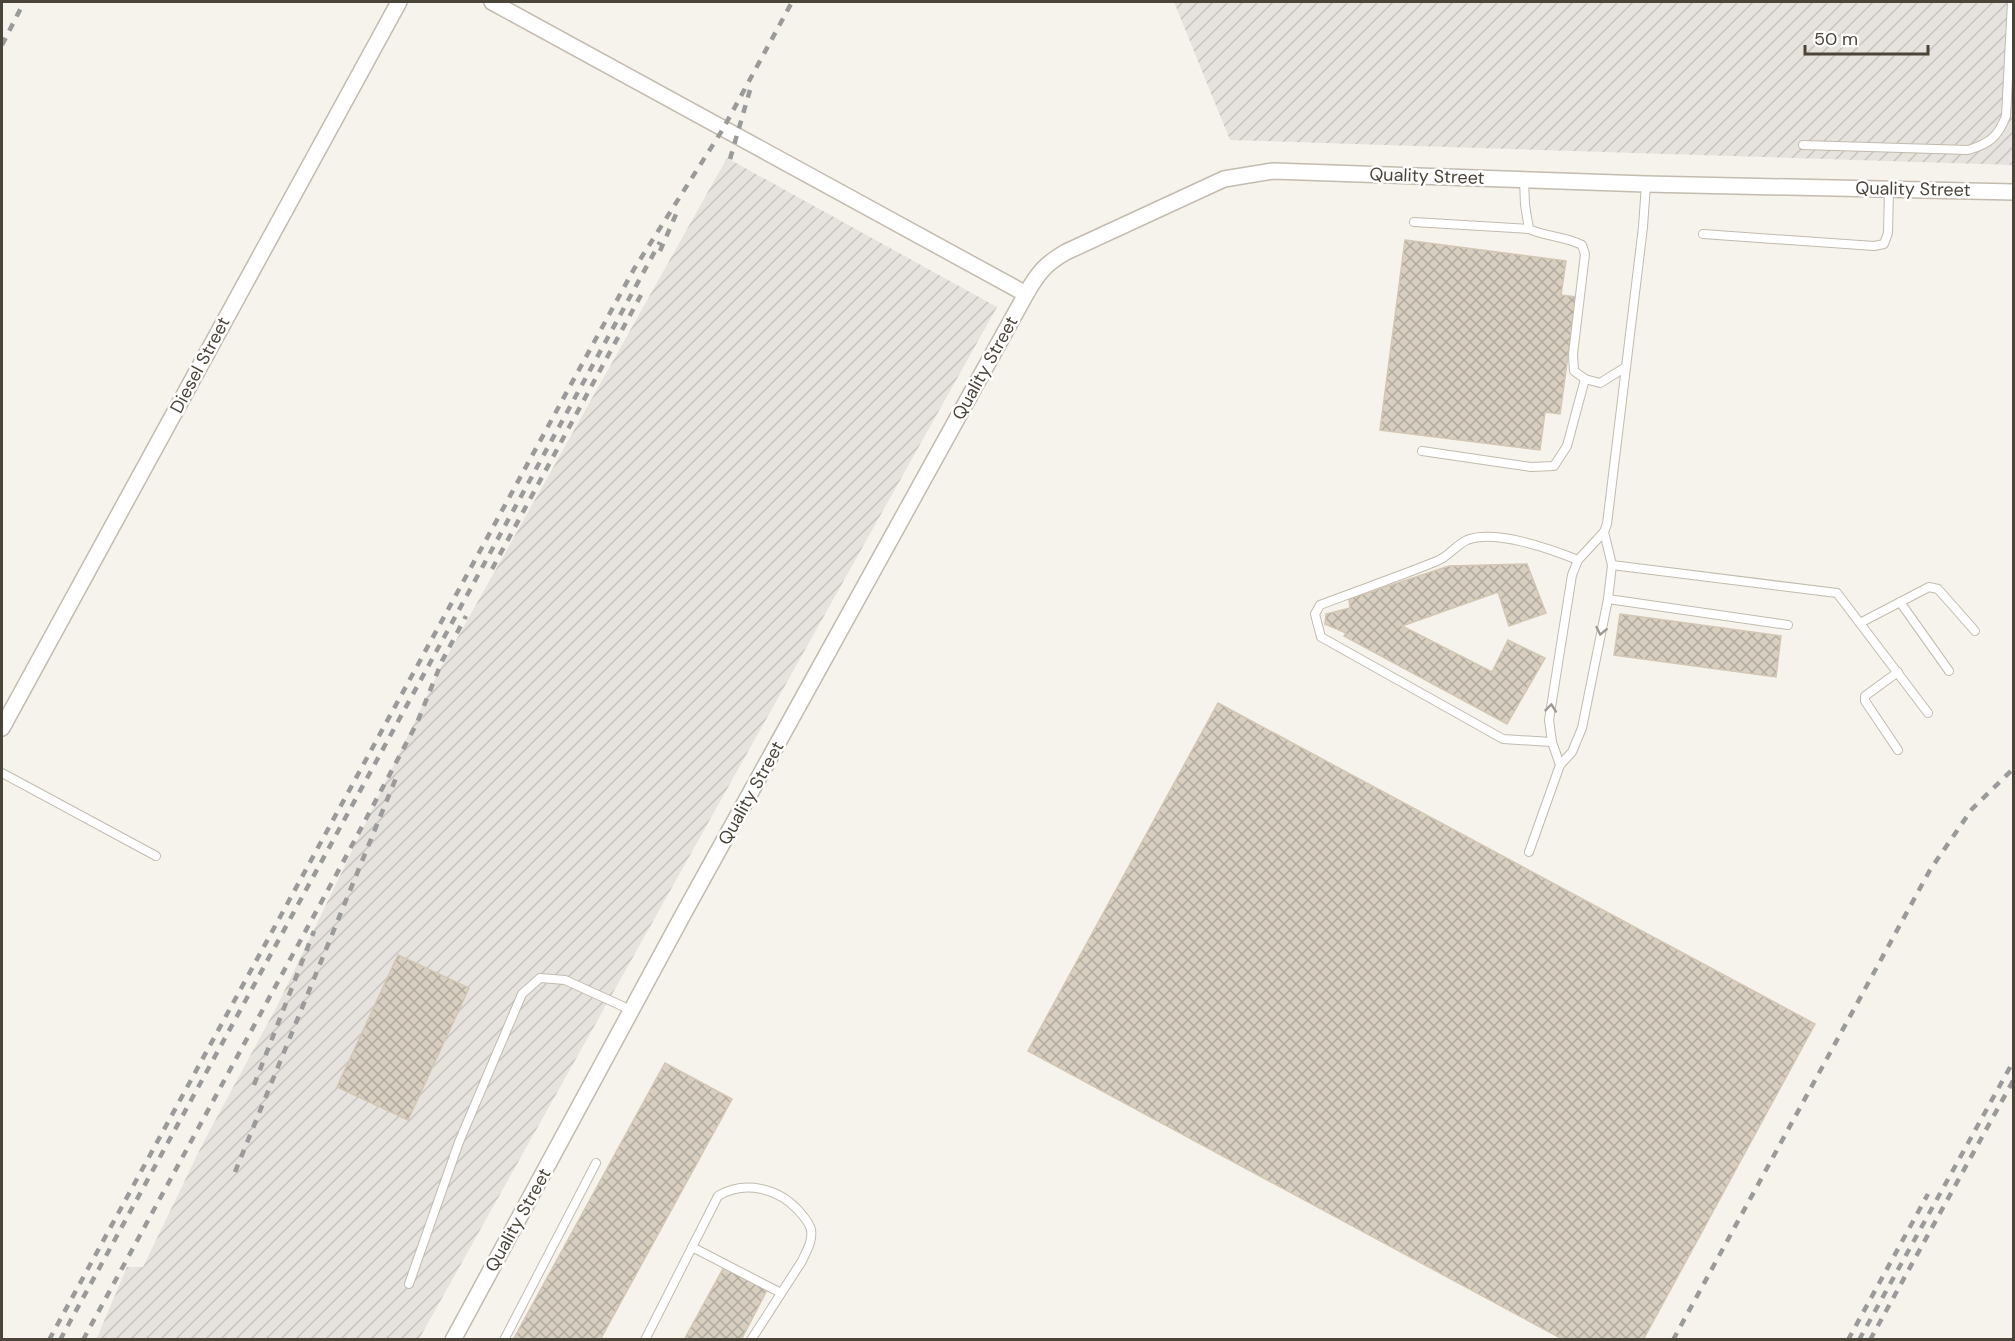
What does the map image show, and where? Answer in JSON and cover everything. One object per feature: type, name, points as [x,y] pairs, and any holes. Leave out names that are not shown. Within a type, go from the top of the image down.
[{"type":"street","name":"Diesel Street","points":[[2,728],[399,2]]},
{"type":"street","points":[[492,2],[1026,294]]},
{"type":"street","name":"Quality Street","points":[[453,1340],[631,1010],[1026,294],[1038,273],[1049,262],[1224,179],[1273,171],[1646,184],[2013,192]]},
{"type":"lane","points":[[1803,146],[1968,150],[1983,146],[2001,129],[2006,116],[2012,2]]},
{"type":"lane","points":[[1524,179],[1529,229]]},
{"type":"lane","points":[[1560,765],[1552,742],[1549,720],[1552,691],[1572,575],[1578,560],[1604,532],[1607,524],[1646,184]]},
{"type":"lane","points":[[1703,234],[1874,246],[1884,244],[1888,233],[1889,188]]},
{"type":"lane","points":[[1414,222],[1529,229],[1570,239],[1582,245],[1585,254],[1573,354],[1574,371],[1585,379],[1600,383],[1626,367]]},
{"type":"lane","points":[[1422,451],[1531,467],[1554,466],[1567,446],[1585,379]]},
{"type":"lane","points":[[1529,852],[1560,765],[1572,752],[1580,738],[1608,599],[1612,565],[1604,532]]},
{"type":"lane","points":[[1552,742],[1503,739],[1321,638],[1315,614],[1320,605],[1439,560],[1467,540],[1489,538],[1516,541],[1545,547],[1578,560]]},
{"type":"lane","points":[[1612,565],[1837,593],[1928,713]]},
{"type":"lane","points":[[1860,623],[1929,586],[1938,589],[1975,631]]},
{"type":"lane","points":[[1608,599],[1788,625]]},
{"type":"lane","points":[[1900,602],[1949,671]]},
{"type":"lane","points":[[1898,672],[1865,696],[1865,701],[1898,750]]},
{"type":"lane","points":[[2,773],[156,856]]},
{"type":"lane","points":[[409,1284],[459,1142],[522,994],[540,978],[565,980],[631,1010]]},
{"type":"lane","points":[[504,1340],[596,1163]]},
{"type":"lane","points":[[645,1340],[718,1197],[727,1191],[749,1187],[775,1193],[796,1208],[811,1229],[808,1250],[751,1340]]},
{"type":"lane","points":[[692,1247],[780,1293]]},
{"type":"shaded area","points":[[1174,2],[2013,2],[2013,165],[1230,140]]},
{"type":"shaded area","points":[[727,158],[997,307],[419,1339],[96,1340],[127,1267],[143,1267],[203,1143],[276,1008],[441,667]]},
{"type":"building","points":[[1405,240],[1566,261],[1561,295],[1576,297],[1560,414],[1545,412],[1540,450],[1380,430]]},
{"type":"building","points":[[1527,564],[1546,613],[1509,626],[1498,592],[1402,626],[1492,672],[1508,640],[1545,658],[1507,724],[1344,636],[1346,633],[1325,624],[1326,614],[1350,608],[1349,599],[1449,566]]},
{"type":"building","points":[[1620,614],[1781,636],[1776,677],[1614,655]]},
{"type":"building","points":[[1218,703],[1815,1024],[1643,1340],[1564,1340],[1028,1051]]},
{"type":"building","points":[[398,955],[469,988],[408,1120],[337,1087]]},
{"type":"building","points":[[665,1063],[732,1099],[600,1340],[513,1340]]},
{"type":"building","points":[[724,1267],[767,1290],[741,1340],[684,1340]]},
{"type":"railway","points":[[2,45],[24,2]]},
{"type":"railway","points":[[49,1340],[634,269],[723,129],[792,2]]},
{"type":"railway","points":[[730,159],[750,90]]},
{"type":"railway","points":[[660,251],[677,212]]},
{"type":"railway","points":[[60,1340],[660,242]]},
{"type":"railway","points":[[492,569],[641,295]]},
{"type":"railway","points":[[83,1340],[417,723],[442,661],[466,616]]},
{"type":"railway","points":[[1673,1340],[1930,870],[1972,809],[2014,768]]},
{"type":"railway","points":[[235,1172],[396,778]]},
{"type":"railway","points":[[254,1085],[314,931]]},
{"type":"railway","points":[[1859,1340],[2014,1060]]},
{"type":"railway","points":[[1870,1340],[2014,1079]]},
{"type":"railway","points":[[1848,1340],[1928,1194]]}]
